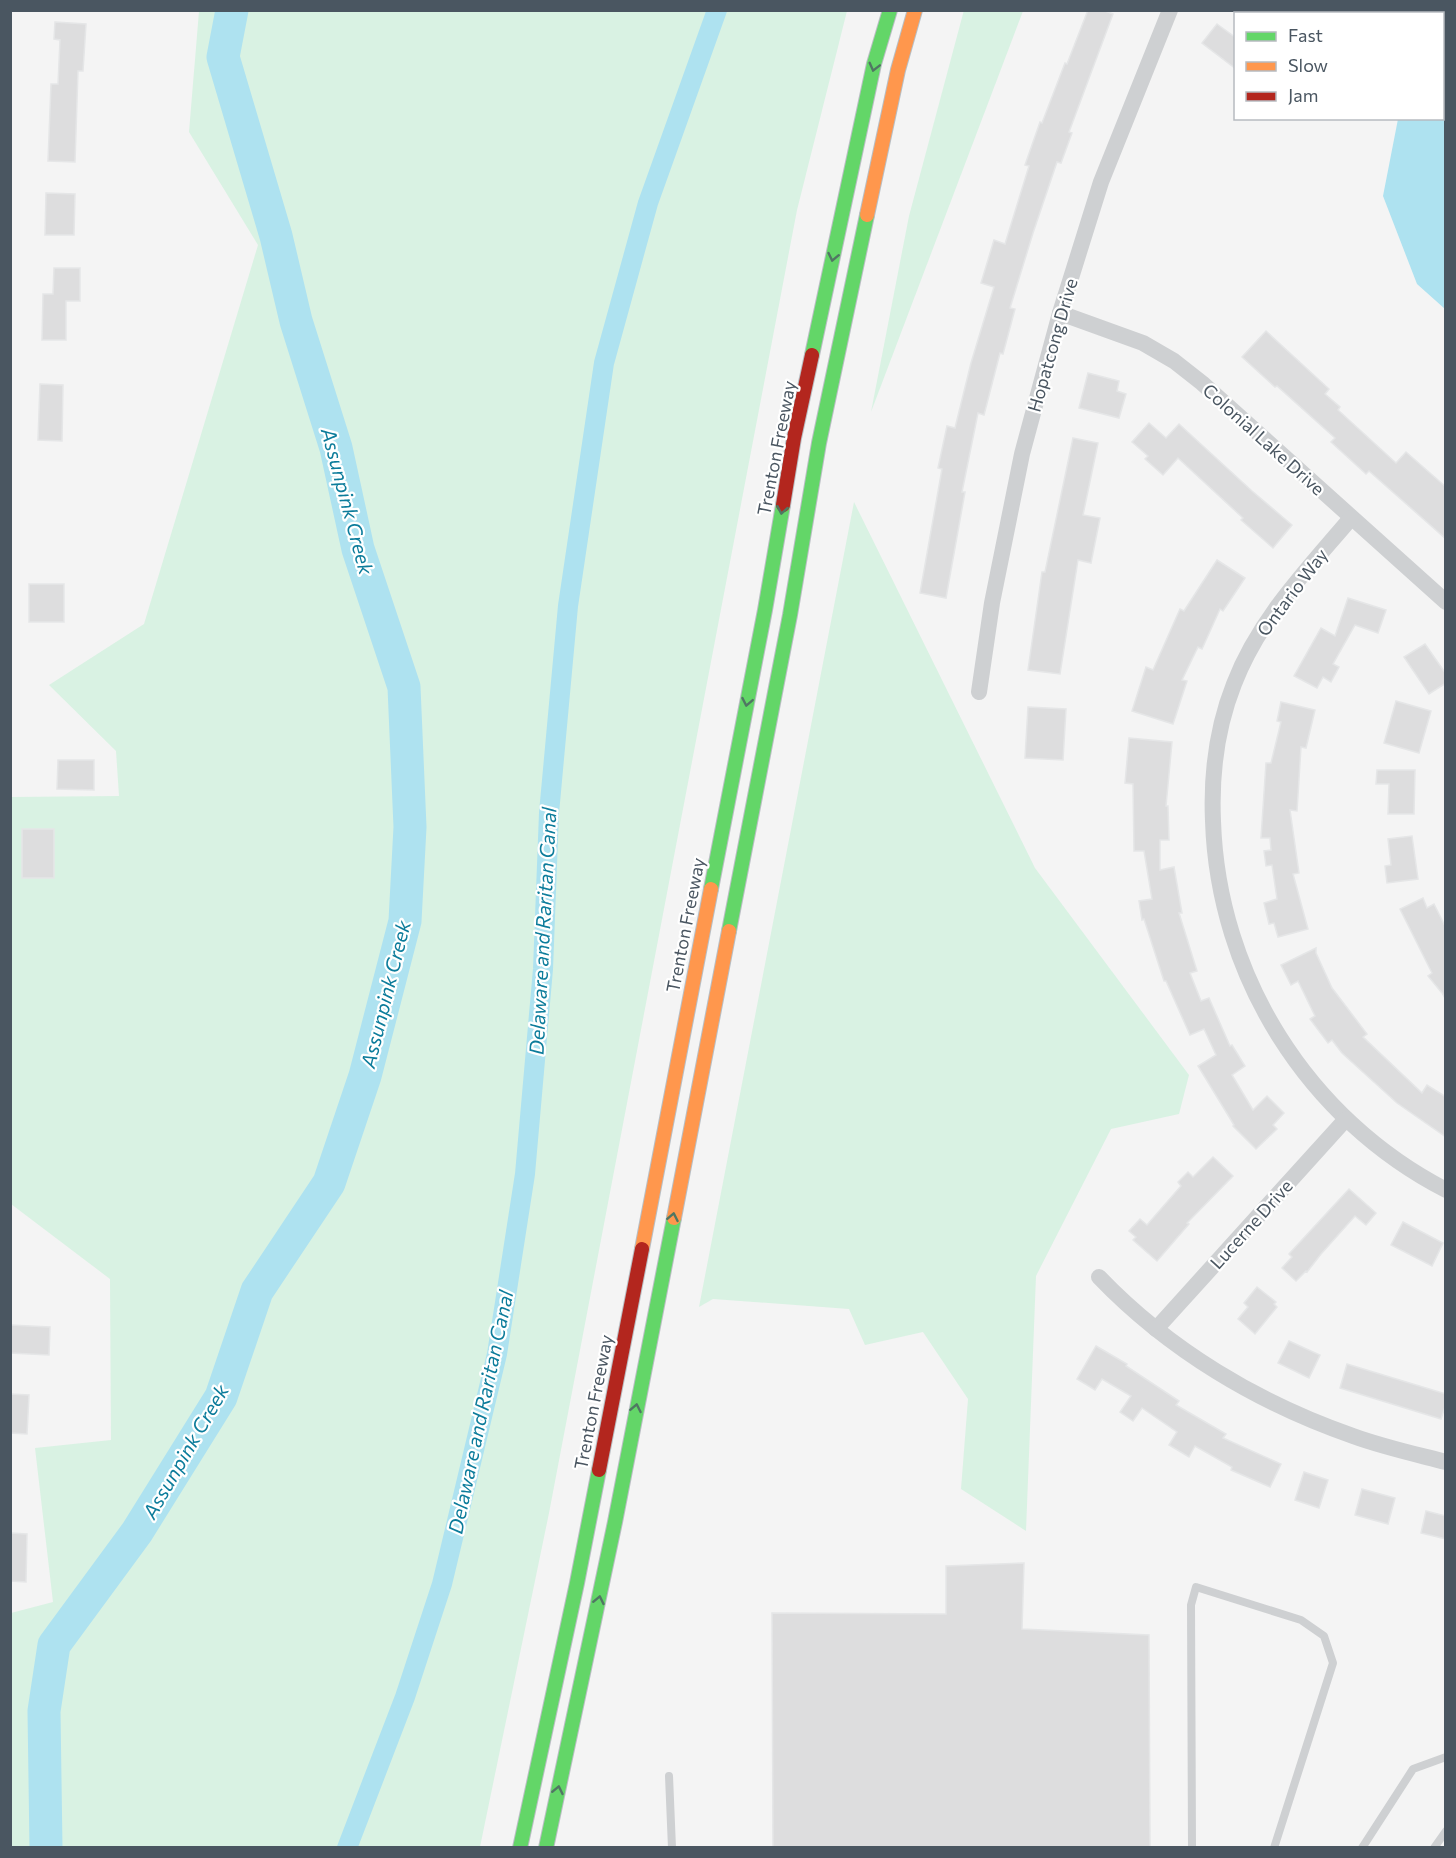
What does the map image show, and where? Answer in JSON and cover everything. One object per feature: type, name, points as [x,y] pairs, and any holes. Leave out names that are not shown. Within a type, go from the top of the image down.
[{"type":"highway","name":"Trenton Freeway","points":[[520,1848],[577,1582],[765,610],[794,438],[874,64],[890,10]]},
{"type":"highway","points":[[546,1848],[617,1510],[790,615],[819,443],[898,70],[915,10]]},
{"type":"street","name":"Hopatcong Drive","points":[[980,692],[992,603],[1022,454],[1060,313],[1101,182],[1170,10]]},
{"type":"street","name":"Colonial Lake Drive","points":[[1060,313],[1143,343],[1174,362],[1202,383],[1446,602]]},
{"type":"street","name":"Ontario Way","points":[[1351,518],[1272,612],[1251,647],[1234,684],[1222,722],[1215,756],[1212,798],[1214,843],[1220,888],[1230,932],[1245,974],[1265,1015],[1289,1053],[1316,1089],[1370,1141],[1403,1166],[1446,1190]]},
{"type":"street","name":"Lucerne Drive","points":[[1156,1329],[1346,1119]]},
{"type":"street","points":[[1099,1277],[1156,1329],[1217,1372],[1264,1399],[1304,1418],[1355,1437],[1446,1462]]},
{"type":"lane","points":[[1192,1848],[1191,1605],[1196,1587],[1301,1620],[1324,1636],[1333,1663],[1274,1848]]},
{"type":"lane","points":[[1362,1848],[1413,1769],[1446,1757]]},
{"type":"lane","points":[[669,1776],[672,1848]]},
{"type":"lane","points":[[1434,1848],[1446,1831]]},
{"type":"green space","points":[[964,10],[1023,11],[871,412],[909,216]]},
{"type":"green space","points":[[199,11],[847,11],[797,210],[549,1513],[480,1847],[11,1847],[11,1613],[53,1602],[35,1448],[111,1440],[110,1279],[11,1204],[10,797],[119,796],[116,751],[49,685],[144,624],[258,245],[189,132]]},
{"type":"green space","points":[[1445,11],[1445,49],[1444,12],[1348,12]]},
{"type":"green space","points":[[854,502],[1035,868],[1189,1075],[1179,1114],[1111,1129],[1036,1276],[1026,1531],[961,1489],[968,1399],[923,1332],[865,1345],[849,1309],[713,1299],[699,1307]]},
{"type":"water","points":[[1444,49],[1445,309],[1417,284],[1383,196],[1398,120],[1444,120]]},
{"type":"building","points":[[1088,10],[1103,10],[1113,14],[1069,132],[1072,133],[1061,163],[1057,162],[1033,233],[1010,308],[1015,309],[1003,354],[1000,353],[984,415],[978,413],[962,492],[965,492],[946,598],[920,593],[942,469],[938,468],[947,426],[955,428],[971,363],[994,287],[981,283],[994,240],[1005,244],[1029,166],[1025,165],[1040,122],[1042,123]]},
{"type":"building","points":[[55,22],[86,24],[83,71],[78,71],[75,162],[48,161],[51,84],[58,84],[60,40],[54,39]]},
{"type":"building","points":[[1217,24],[1234,37],[1234,67],[1202,43]]},
{"type":"building","points":[[46,193],[75,194],[74,235],[45,235]]},
{"type":"building","points":[[54,268],[80,268],[80,301],[66,301],[66,340],[42,340],[43,294],[53,294]]},
{"type":"building","points":[[1266,331],[1329,389],[1325,394],[1340,407],[1338,410],[1396,463],[1406,452],[1446,487],[1446,539],[1369,471],[1366,474],[1331,442],[1335,438],[1242,357]]},
{"type":"building","points":[[1088,373],[1119,381],[1117,391],[1126,394],[1119,418],[1079,408]]},
{"type":"building","points":[[40,384],[63,385],[62,441],[38,440]]},
{"type":"building","points":[[1149,423],[1166,438],[1179,424],[1292,525],[1273,548],[1178,458],[1163,475],[1145,459],[1148,456],[1132,442]]},
{"type":"building","points":[[1073,438],[1098,443],[1083,515],[1100,518],[1091,563],[1078,560],[1060,674],[1028,670],[1042,572],[1045,572]]},
{"type":"building","points":[[1217,560],[1245,578],[1223,611],[1220,609],[1202,649],[1198,647],[1182,680],[1187,681],[1173,724],[1132,711],[1146,667],[1153,670],[1180,609],[1184,611]]},
{"type":"building","points":[[29,584],[64,584],[64,622],[29,622]]},
{"type":"building","points":[[1348,598],[1386,610],[1378,633],[1355,625],[1333,664],[1339,667],[1331,682],[1323,677],[1317,688],[1294,676],[1321,628],[1335,636]]},
{"type":"building","points":[[1425,644],[1446,674],[1446,683],[1429,694],[1404,657]]},
{"type":"building","points":[[1396,701],[1431,711],[1419,753],[1384,743]]},
{"type":"building","points":[[1281,702],[1315,710],[1306,748],[1301,747],[1297,811],[1290,810],[1299,873],[1293,874],[1308,929],[1278,937],[1274,923],[1269,924],[1264,903],[1277,899],[1272,865],[1266,866],[1264,851],[1271,850],[1270,838],[1261,838],[1266,763],[1271,763],[1281,722],[1277,721]]},
{"type":"building","points":[[1028,707],[1066,709],[1063,760],[1025,758]]},
{"type":"building","points":[[1129,738],[1172,742],[1166,806],[1168,806],[1169,840],[1160,840],[1160,870],[1174,867],[1182,913],[1179,913],[1197,971],[1190,973],[1201,1001],[1209,998],[1230,1046],[1232,1045],[1245,1066],[1232,1075],[1253,1110],[1267,1096],[1284,1113],[1273,1125],[1277,1129],[1256,1149],[1233,1126],[1198,1066],[1216,1055],[1204,1029],[1190,1035],[1166,981],[1164,981],[1144,919],[1142,920],[1139,901],[1152,899],[1144,851],[1134,851],[1133,784],[1125,783]]},
{"type":"building","points":[[58,760],[94,760],[94,790],[57,789]]},
{"type":"building","points":[[1377,770],[1415,770],[1414,814],[1388,814],[1389,784],[1376,784]]},
{"type":"building","points":[[22,829],[54,829],[54,878],[22,878]]},
{"type":"building","points":[[1412,836],[1418,879],[1387,883],[1385,866],[1391,865],[1388,839]]},
{"type":"building","points":[[1423,898],[1427,908],[1434,904],[1446,928],[1446,1000],[1428,976],[1432,973],[1400,909]]},
{"type":"building","points":[[1316,948],[1316,953],[1332,988],[1367,1034],[1363,1037],[1422,1093],[1427,1085],[1446,1097],[1446,1137],[1397,1103],[1342,1053],[1332,1040],[1328,1043],[1310,1019],[1315,1016],[1298,981],[1291,985],[1281,965]]},
{"type":"building","points":[[1213,1157],[1233,1176],[1187,1223],[1189,1224],[1157,1261],[1133,1240],[1136,1237],[1129,1231],[1140,1219],[1147,1225],[1181,1186],[1178,1182],[1188,1172],[1193,1177]]},
{"type":"building","points":[[1349,1189],[1376,1213],[1366,1225],[1355,1216],[1307,1272],[1296,1281],[1282,1268],[1292,1257],[1289,1254]]},
{"type":"building","points":[[1403,1222],[1443,1243],[1432,1266],[1391,1245]]},
{"type":"building","points":[[1257,1287],[1276,1302],[1274,1304],[1277,1307],[1255,1334],[1238,1319],[1248,1307],[1244,1303]]},
{"type":"building","points":[[10,1325],[50,1327],[49,1355],[10,1353]]},
{"type":"building","points":[[1289,1341],[1320,1355],[1309,1378],[1278,1363]]},
{"type":"building","points":[[1096,1346],[1127,1364],[1126,1366],[1179,1401],[1176,1405],[1226,1434],[1223,1438],[1281,1464],[1270,1487],[1231,1470],[1232,1467],[1195,1446],[1189,1457],[1169,1445],[1177,1432],[1142,1408],[1133,1421],[1120,1412],[1131,1396],[1102,1379],[1095,1390],[1077,1379]]},
{"type":"building","points":[[1347,1364],[1446,1394],[1446,1404],[1441,1419],[1340,1388]]},
{"type":"building","points":[[10,1394],[29,1395],[27,1434],[10,1433]]},
{"type":"building","points":[[1304,1472],[1328,1480],[1319,1508],[1295,1500]]},
{"type":"building","points":[[1362,1489],[1395,1498],[1388,1524],[1355,1515]]},
{"type":"building","points":[[1426,1511],[1446,1516],[1446,1539],[1421,1533]]},
{"type":"building","points":[[10,1533],[27,1534],[26,1582],[10,1581]]},
{"type":"building","points":[[1024,1563],[1022,1629],[1149,1635],[1150,1848],[773,1848],[772,1613],[946,1614],[946,1566]]},
{"type":"waterway","name":"Assunpink Creek","points":[[46,1848],[44,1711],[54,1645],[137,1532],[221,1397],[257,1291],[329,1183],[365,1076],[405,921],[410,827],[404,687],[358,549],[336,448],[296,321],[276,236],[223,57],[232,10]]},
{"type":"waterway","name":"Delaware and Raritan Canal","points":[[347,1848],[405,1697],[442,1584],[497,1354],[525,1174],[543,969],[549,813],[568,606],[604,363],[648,203],[717,10]]},
{"type":"traffic: fast","points":[[812,355],[874,64],[890,10]]},
{"type":"traffic: fast","points":[[729,931],[790,615],[819,443],[867,215]]},
{"type":"traffic: fast","points":[[711,889],[783,505]]},
{"type":"traffic: fast","points":[[546,1848],[615,1522],[674,1218]]},
{"type":"traffic: fast","points":[[520,1848],[599,1470]]},
{"type":"traffic: slow","points":[[867,215],[898,70],[915,10]]},
{"type":"traffic: slow","points":[[642,1249],[711,889]]},
{"type":"traffic: slow","points":[[674,1218],[729,931]]},
{"type":"traffic: jam","points":[[783,505],[794,438],[812,355]]},
{"type":"traffic: jam","points":[[599,1470],[642,1249]]}]
